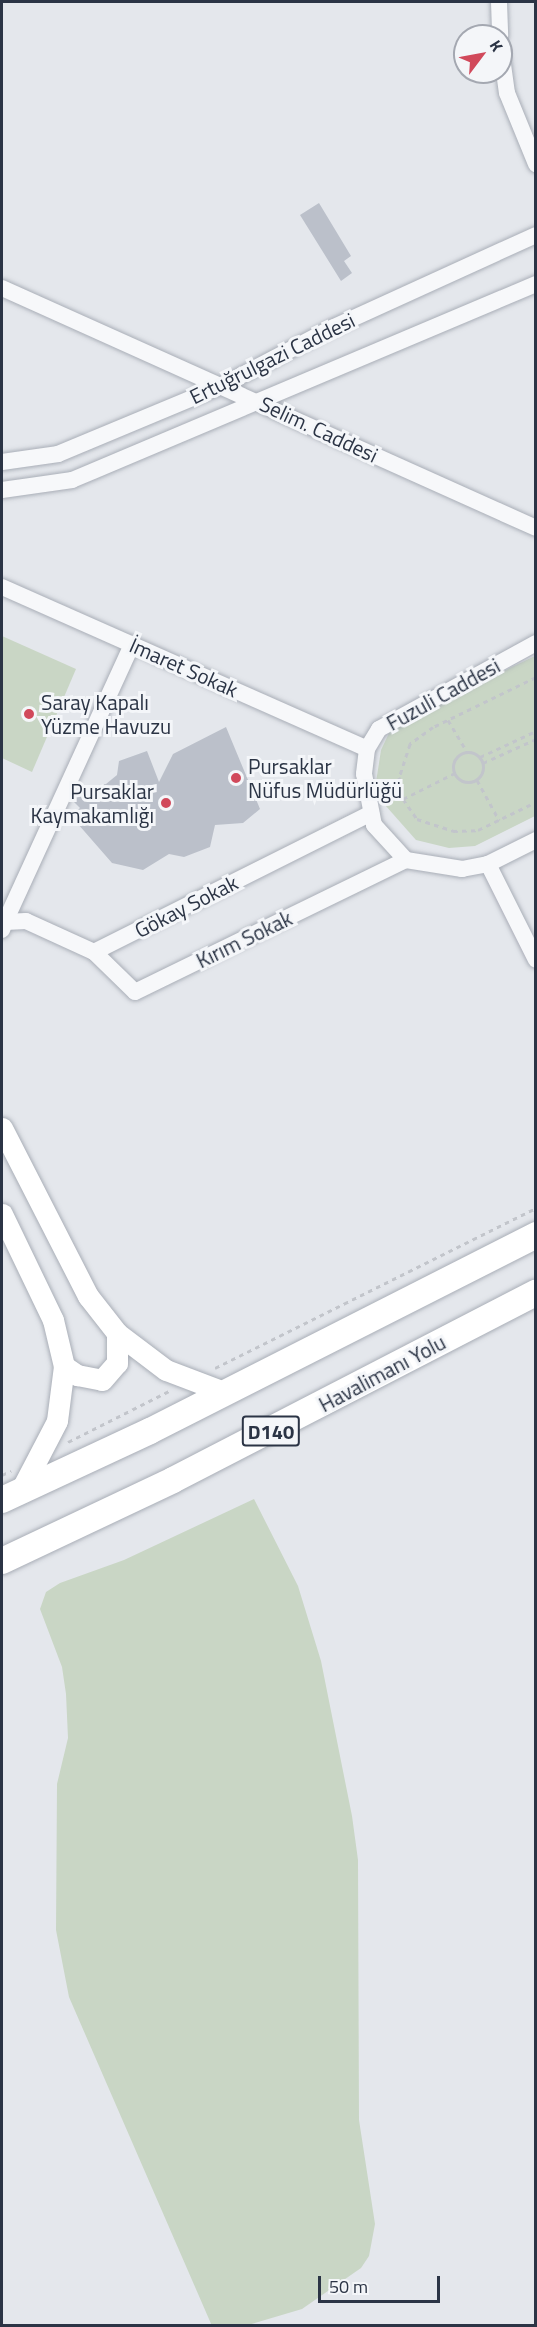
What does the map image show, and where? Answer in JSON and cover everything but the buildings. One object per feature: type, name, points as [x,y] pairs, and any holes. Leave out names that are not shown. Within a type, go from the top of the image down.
[{"type":"highway","name":"D140","points":[[8,1489],[224,1392],[536,1234]]},
{"type":"highway","name":"Havalimanı Yolu","points":[[2,1561],[173,1480],[536,1293]]},
{"type":"main road","points":[[2,1128],[88,1296],[117,1333],[146,1358],[190,1381],[224,1392]]},
{"type":"main road","points":[[2,1214],[53,1320],[64,1366],[62,1401],[40,1456],[8,1489]]},
{"type":"main road","points":[[64,1366],[77,1375],[102,1380],[117,1363],[117,1333]]},
{"type":"street","points":[[499,2],[500,24]]},
{"type":"street","points":[[506,84],[507,93],[536,164]]},
{"type":"street","name":"Ertuğrulgazi Caddesi","points":[[2,462],[58,454],[221,386],[333,327],[536,236]]},
{"type":"street","name":"Ertuğrulgazi Caddesi","points":[[2,490],[72,480],[263,403],[536,284]]},
{"type":"street","name":"Selim. Caddesi","points":[[2,288],[263,403],[536,528]]},
{"type":"street","name":"İmaret Sokak","points":[[2,587],[367,748]]},
{"type":"street","points":[[3,924],[132,644]]},
{"type":"street","name":"Fuzuli Caddesi","points":[[406,860],[374,825],[364,774],[367,748],[379,729],[536,644]]},
{"type":"street","name":"Gökay Sokak","points":[[93,952],[371,813]]},
{"type":"street","points":[[406,860],[462,869],[488,864],[536,840]]},
{"type":"street","name":"Kırım Sokak","points":[[93,952],[135,992],[406,860]]},
{"type":"street","points":[[488,864],[536,960]]},
{"type":"street","points":[[3,924],[26,921],[93,952]]},
{"type":"path","points":[[536,677],[448,720],[405,752],[399,777],[403,799],[417,819],[442,829],[465,832],[499,820],[536,802]]},
{"type":"path","points":[[448,720],[467,752],[480,757],[536,731]]},
{"type":"path","points":[[482,763],[536,739]]},
{"type":"path","points":[[467,752],[456,760],[455,773],[462,780],[477,780]]},
{"type":"path","points":[[480,757],[482,763],[477,780],[499,820]]},
{"type":"path","points":[[403,799],[455,773]]},
{"type":"path","points":[[8,1489],[40,1456],[536,1208]]},
{"type":"green space","name":"Saray Kapalı Yüzme Havuzu","points":[[2,636],[76,669],[32,772],[2,758]]},
{"type":"green space","points":[[535,656],[535,816],[475,846],[449,848],[416,840],[385,805],[376,782],[381,750],[389,733],[407,717]]},
{"type":"green space","points":[[254,1499],[298,1586],[321,1661],[352,1816],[358,1860],[359,2120],[375,2224],[369,2256],[361,2268],[302,2309],[248,2325],[212,2326],[69,1997],[56,1930],[57,1784],[68,1738],[66,1694],[62,1667],[40,1609],[46,1592],[60,1583],[124,1560]]},
{"type":"place","name":"Saray Kapalı Yüzme Havuzu","points":[[29,714]]},
{"type":"place","name":"Pursaklar Nüfus Müdürlüğü","points":[[236,778]]},
{"type":"place","name":"Pursaklar Kaymakamlığı","points":[[166,803]]}]
